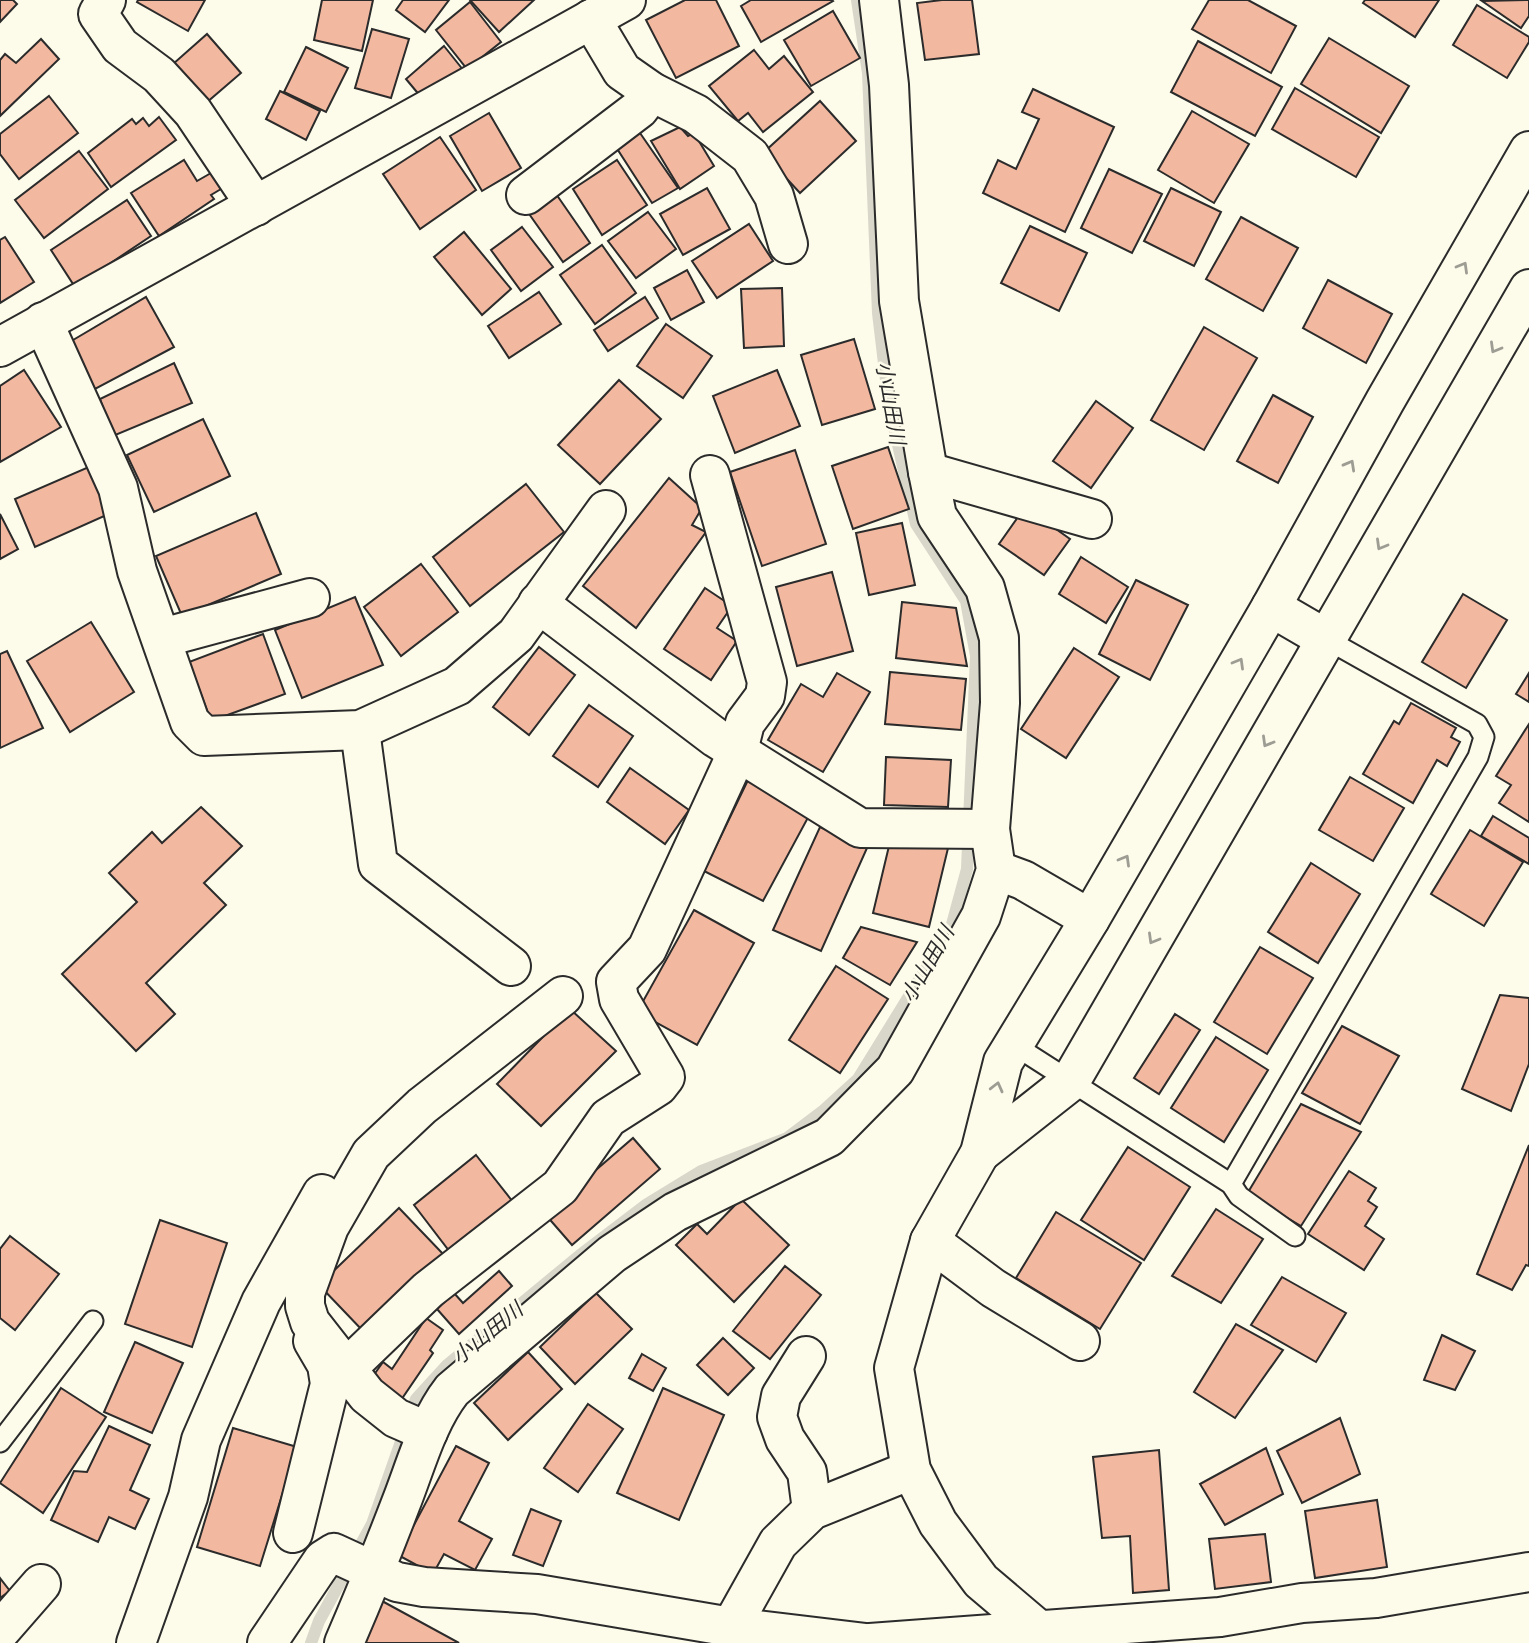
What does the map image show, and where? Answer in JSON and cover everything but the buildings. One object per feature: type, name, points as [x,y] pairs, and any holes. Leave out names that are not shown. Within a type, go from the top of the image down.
[{"type":"street","points":[[106,0],[98,14],[105,27],[120,46],[159,75],[193,112],[256,206]]},
{"type":"street","points":[[0,347],[626,0]]},
{"type":"street","points":[[879,0],[889,85],[899,301],[937,516],[985,588],[999,638],[1000,702],[976,829],[996,870],[1023,880],[1090,919]]},
{"type":"street","points":[[591,19],[622,71],[652,92],[696,114],[750,156],[774,196],[788,244]]},
{"type":"street","points":[[526,195],[639,109],[652,92]]},
{"type":"street","points":[[1046,1637],[981,1581],[938,1523],[911,1470],[894,1368],[930,1241],[980,1153],[1003,1062],[1090,919],[1271,607],[1385,401],[1529,151]]},
{"type":"street","points":[[980,1153],[1070,1082],[1529,289]]},
{"type":"street","points":[[43,322],[118,488],[137,571],[190,722],[204,736],[360,730],[457,686],[516,635],[606,510]]},
{"type":"street","points":[[929,472],[1092,519]]},
{"type":"street","points":[[346,1368],[428,1290],[560,1187],[608,1118],[658,1086],[665,1077],[619,999],[616,982],[647,949],[738,751],[745,723],[765,696],[767,682],[710,475]]},
{"type":"street","points":[[162,638],[310,598]]},
{"type":"street","points":[[538,603],[716,738],[860,828],[976,829]]},
{"type":"street","points":[[1271,607],[1326,639]]},
{"type":"street","points":[[360,730],[378,864],[511,966]]},
{"type":"street","points":[[344,1643],[358,1565],[413,1426],[612,1254],[674,1212],[828,1137],[895,1070],[981,916],[996,870]]},
{"type":"street","points":[[413,1426],[367,1395],[310,1322],[304,1306],[305,1293],[329,1227],[370,1154],[422,1106],[563,996]]},
{"type":"street","points":[[136,1643],[188,1497],[201,1440],[261,1302],[347,1148]]},
{"type":"street","points":[[930,1241],[993,1288],[1080,1341]]},
{"type":"street","points":[[293,1533],[330,1384],[327,1365],[305,1329],[310,1322]]},
{"type":"street","points":[[806,1356],[780,1396],[777,1417],[785,1439],[807,1472],[812,1510]]},
{"type":"street","points":[[731,1627],[778,1543],[812,1510],[911,1470]]},
{"type":"street","points":[[267,1643],[323,1560],[358,1565],[397,1582],[424,1587],[537,1594],[731,1627],[868,1643],[1046,1637],[1220,1617],[1302,1603],[1376,1598],[1529,1572]]},
{"type":"street","points":[[0,1631],[41,1584]]},
{"type":"lane","points":[[1231,1184],[1478,757],[1484,737],[1477,724],[1326,639]]},
{"type":"lane","points":[[1014,1045],[1231,1184],[1240,1196],[1295,1237]]},
{"type":"lane","points":[[0,1442],[93,1321]]},
{"type":"waterway","name":"小山田川","points":[[311,1643],[319,1621],[372,1524],[416,1399],[447,1365],[580,1255],[647,1204],[701,1171],[787,1138],[824,1110],[858,1079],[951,928],[967,869],[976,656],[966,601],[916,524],[889,405],[878,313],[868,73],[857,0]]}]
